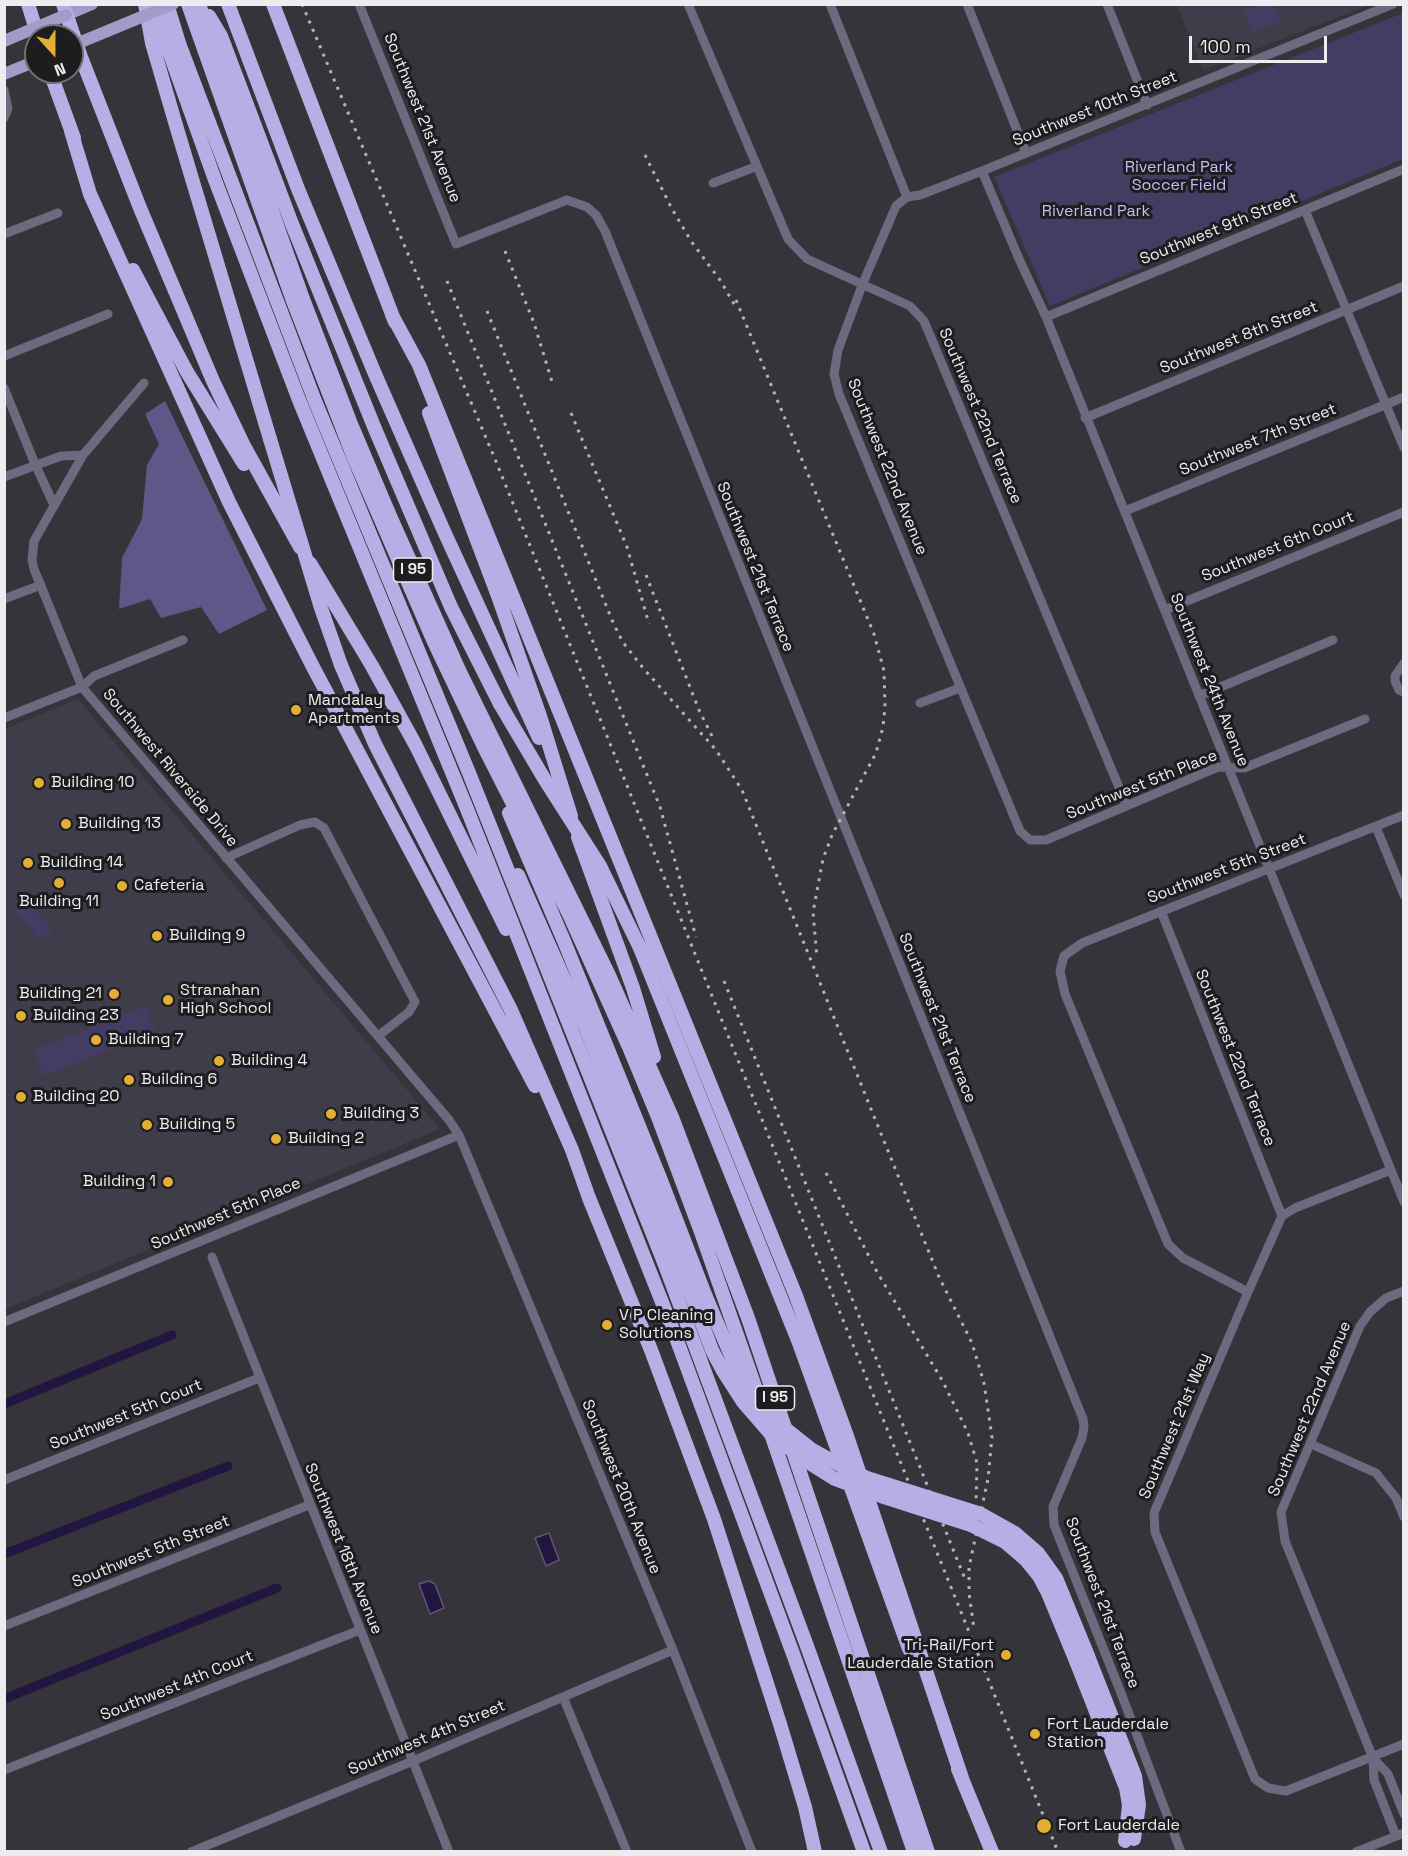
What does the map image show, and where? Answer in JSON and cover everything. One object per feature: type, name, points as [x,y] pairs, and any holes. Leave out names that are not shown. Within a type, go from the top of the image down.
[{"type":"highway","points":[[28,4],[34,24]]},
{"type":"highway","points":[[145,4],[152,43],[171,110],[324,618],[341,665],[384,763],[511,1010],[558,1117],[651,1350],[714,1519],[780,1724],[805,1807],[815,1851]]},
{"type":"highway","name":"I 95","points":[[152,4],[219,191],[299,400],[465,804],[675,1335],[864,1851]]},
{"type":"highway","points":[[167,4],[180,46],[315,401],[469,773],[685,1318],[881,1851]]},
{"type":"highway","points":[[188,4],[255,197],[321,375],[372,500],[449,673],[569,914],[658,1117],[726,1302],[914,1851]]},
{"type":"highway","points":[[201,4],[221,36],[300,243],[384,450],[452,607],[500,704],[529,755],[600,866],[640,948],[788,1315],[894,1611],[992,1851]]},
{"type":"highway","name":"I 95","points":[[201,4],[315,331],[394,526],[454,659],[608,973],[672,1117],[748,1318],[928,1851]]},
{"type":"highway","points":[[228,4],[302,199],[371,364],[443,529],[561,787]]},
{"type":"highway","points":[[273,4],[498,596],[540,716],[561,787],[633,988],[672,1117]]},
{"type":"highway","points":[[84,68],[151,234],[220,396],[244,446],[288,527],[372,666],[415,744],[543,1004]]},
{"type":"highway","points":[[54,84],[90,194],[229,502],[326,692],[529,1074],[589,1198]]},
{"type":"highway","points":[[71,131],[111,223],[171,342],[222,429],[288,527]]},
{"type":"highway","points":[[392,315],[424,375],[796,1296],[847,1436],[962,1778]]},
{"type":"highway","points":[[449,673],[461,710],[557,924],[660,1178],[700,1300],[712,1350],[723,1371],[743,1402],[769,1432],[803,1460],[835,1479],[971,1525],[1005,1542],[1033,1567],[1082,1659],[1126,1788],[1129,1805],[1129,1846]]},
{"type":"highway","points":[[469,773],[526,892],[581,1017],[700,1300]]},
{"type":"main road","points":[[4,40],[64,10],[92,4]]},
{"type":"main road","points":[[84,41],[172,4]]},
{"type":"main road","points":[[4,74],[24,66]]},
{"type":"street","name":"Southwest 21st Avenue","points":[[359,4],[456,244],[558,202],[572,200],[582,204]]},
{"type":"street","points":[[688,4],[755,167],[788,239],[807,259],[863,284],[896,207],[907,197],[830,4]]},
{"type":"street","points":[[967,4],[1026,153]]},
{"type":"street","points":[[1107,4],[1147,105]]},
{"type":"street","name":"Southwest 10th Street","points":[[907,197],[920,195],[982,171],[1393,4]]},
{"type":"street","points":[[4,90],[8,109],[4,118]]},
{"type":"street","points":[[713,183],[755,167]]},
{"type":"street","name":"Southwest 9th Street","points":[[1046,317],[1404,169]]},
{"type":"street","name":"Southwest 24th Avenue","points":[[982,171],[1018,259],[1046,317],[1404,1202]]},
{"type":"street","name":"Southwest 21st Terrace","points":[[582,204],[596,215],[605,231],[1083,1419],[1082,1438],[1053,1507],[1054,1525],[1130,1715],[1181,1851]]},
{"type":"street","points":[[1305,210],[1404,448]]},
{"type":"street","points":[[4,234],[58,213]]},
{"type":"street","name":"Southwest 22nd Avenue","points":[[863,284],[838,350],[834,374],[839,394],[1020,831],[1029,840]]},
{"type":"street","name":"Southwest 22nd Terrace","points":[[863,284],[910,306],[924,321],[1126,804]]},
{"type":"street","name":"Southwest 8th Street","points":[[1085,417],[1404,286]]},
{"type":"street","points":[[4,356],[108,314]]},
{"type":"street","name":"Southwest Riverside Drive","points":[[144,382],[83,455],[34,541],[32,560],[82,687],[449,1120],[459,1135]]},
{"type":"street","points":[[4,388],[54,505]]},
{"type":"street","name":"Southwest 7th Street","points":[[1125,511],[1404,397]]},
{"type":"street","points":[[4,477],[61,456],[83,455]]},
{"type":"street","name":"Southwest 6th Court","points":[[1165,610],[1404,512]]},
{"type":"street","points":[[4,599],[41,585]]},
{"type":"street","points":[[4,718],[82,687],[94,676],[183,640]]},
{"type":"street","points":[[1199,696],[1334,640]]},
{"type":"street","points":[[1404,663],[1395,676],[1395,681],[1399,690],[1404,692]]},
{"type":"street","points":[[920,703],[960,688]]},
{"type":"street","name":"Southwest 5th Place","points":[[1029,840],[1046,840],[1126,804],[1218,767],[1244,768],[1365,719]]},
{"type":"street","name":"Southwest 5th Street","points":[[1248,1292],[1183,1258],[1168,1244],[1065,994],[1060,971],[1064,956],[1082,943],[1404,815]]},
{"type":"street","points":[[226,858],[300,825],[315,822],[324,828],[415,1002],[410,1012],[378,1036]]},
{"type":"street","points":[[1376,827],[1404,895]]},
{"type":"street","name":"Southwest 22nd Terrace","points":[[1161,911],[1282,1216]]},
{"type":"street","name":"Southwest 5th Place","points":[[4,1322],[459,1135]]},
{"type":"street","name":"Southwest 20th Avenue","points":[[459,1135],[673,1650],[752,1851]]},
{"type":"street","points":[[1282,1216],[1295,1208],[1391,1170]]},
{"type":"street","name":"Southwest 21st Way","points":[[1282,1216],[1154,1513],[1155,1532],[1255,1779],[1268,1788],[1286,1791],[1373,1758]]},
{"type":"street","name":"Southwest 18th Avenue","points":[[212,1257],[309,1505],[449,1851]]},
{"type":"street","name":"Southwest 22nd Avenue","points":[[1400,1834],[1374,1780],[1373,1758],[1285,1541],[1281,1512],[1360,1326],[1370,1312],[1386,1298],[1404,1291]]},
{"type":"street","name":"Southwest 5th Court","points":[[4,1480],[259,1378]]},
{"type":"street","points":[[1311,1444],[1376,1473],[1396,1498],[1404,1517]]},
{"type":"street","name":"Southwest 5th Street","points":[[4,1626],[309,1505]]},
{"type":"street","name":"Southwest 4th Court","points":[[4,1770],[360,1630]]},
{"type":"street","name":"Southwest 4th Street","points":[[191,1851],[412,1761],[673,1650]]},
{"type":"street","points":[[563,1698],[627,1851]]},
{"type":"street","points":[[1373,1758],[1404,1744]]},
{"type":"street","name":"Southwest 22nd Avenue","points":[[1373,1758],[1388,1774],[1404,1814]]},
{"type":"street","points":[[1356,1851],[1400,1834]]},
{"type":"shaded area","points":[[1177,5],[1369,5],[1203,70]]},
{"type":"shaded area","points":[[165,401],[267,610],[219,634],[201,607],[161,618],[150,599],[119,609],[122,558],[142,519],[147,465],[159,444],[145,414]]},
{"type":"shaded area","name":"Stranahan High School","points":[[78,699],[440,1129],[5,1309],[5,729]]},
{"type":"shaded area","points":[[549,1533],[559,1560],[546,1566],[535,1538]]},
{"type":"shaded area","points":[[429,1581],[435,1584],[444,1608],[430,1614],[419,1584]]},
{"type":"green space","points":[[1259,5],[1274,5],[1281,22],[1252,33],[1243,11]]},
{"type":"green space","name":"Riverland Park","points":[[1403,13],[1403,159],[1050,306],[994,177]]},
{"type":"green space","points":[[26,898],[53,930],[40,940],[13,909]]},
{"type":"green space","name":"Building 7","points":[[145,1006],[155,1031],[44,1076],[34,1050]]},
{"type":"waterway","points":[[4,1404],[172,1335]]},
{"type":"waterway","points":[[4,1554],[228,1466]]},
{"type":"waterway","points":[[4,1699],[277,1588]]},
{"type":"railway","points":[[302,4],[495,459],[1058,1852]]},
{"type":"railway","points":[[645,155],[691,241],[720,280],[737,309]]},
{"type":"railway","points":[[505,251],[534,323],[553,385]]},
{"type":"railway","points":[[447,281],[660,807],[696,937]]},
{"type":"railway","points":[[736,300],[874,634],[884,671],[885,707],[883,727],[876,753],[832,835],[823,859],[813,912],[817,958]]},
{"type":"railway","points":[[487,311],[622,641],[716,750],[742,790],[939,1277],[972,1343],[984,1383],[992,1437],[988,1479],[969,1567],[969,1593],[974,1629]]},
{"type":"railway","points":[[571,413],[627,547],[649,624]]},
{"type":"railway","points":[[646,575],[699,710],[713,738]]},
{"type":"railway","points":[[724,981],[965,1579]]},
{"type":"railway","points":[[826,1173],[877,1272],[942,1380],[968,1433],[977,1463],[976,1503]]},
{"type":"place","name":"Mandalay Apartments","points":[[296,710]]},
{"type":"place","name":"Building 10","points":[[39,783]]},
{"type":"place","name":"Building 13","points":[[66,824]]},
{"type":"place","name":"Building 14","points":[[28,863]]},
{"type":"place","name":"Building 11","points":[[59,883]]},
{"type":"place","name":"Cafeteria","points":[[122,886]]},
{"type":"place","name":"Building 9","points":[[157,936]]},
{"type":"place","name":"Building 21","points":[[114,994]]},
{"type":"place","name":"Stranahan High School","points":[[168,1000]]},
{"type":"place","name":"Building 23","points":[[21,1016]]},
{"type":"place","name":"Building 7","points":[[96,1040]]},
{"type":"place","name":"Building 4","points":[[219,1061]]},
{"type":"place","name":"Building 6","points":[[129,1080]]},
{"type":"place","name":"Building 20","points":[[21,1097]]},
{"type":"place","name":"Building 3","points":[[331,1114]]},
{"type":"place","name":"Building 5","points":[[147,1125]]},
{"type":"place","name":"Building 2","points":[[276,1139]]},
{"type":"place","name":"Building 1","points":[[168,1182]]},
{"type":"place","name":"V P Cleaning Solutions","points":[[607,1325]]},
{"type":"place","name":"Tri-Rail/Fort Lauderdale Station","points":[[1006,1655]]},
{"type":"place","name":"Fort Lauderdale Station","points":[[1035,1734]]},
{"type":"place","name":"Fort Lauderdale","points":[[1044,1826]]},
{"type":"park label","name":"Riverland Park Soccer Field","points":[[1179,177]]}]
